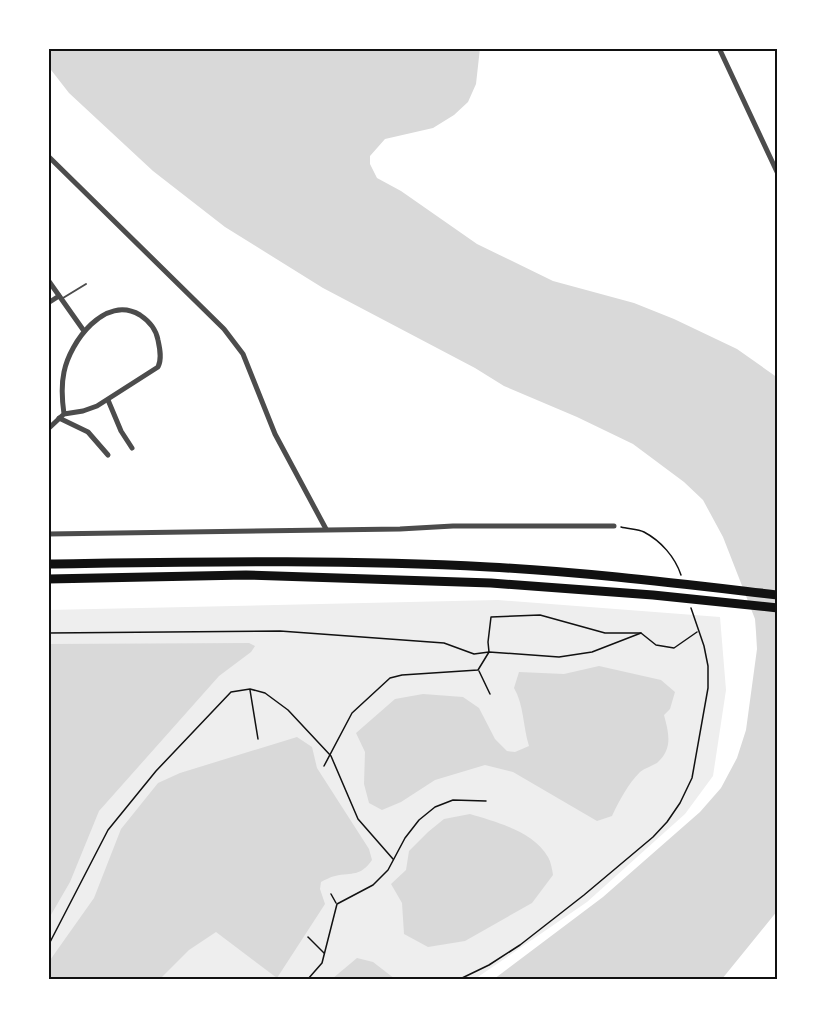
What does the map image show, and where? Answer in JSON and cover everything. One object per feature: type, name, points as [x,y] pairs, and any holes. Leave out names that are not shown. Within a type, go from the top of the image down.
[{"type":"highway","points":[[48,564],[249,561],[489,567],[778,595]]},
{"type":"highway","points":[[48,579],[246,575],[491,583],[652,595],[778,608]]},
{"type":"street","points":[[719,48],[778,174]]},
{"type":"street","points":[[48,156],[224,329],[238,346],[276,434],[326,529]]},
{"type":"street","points":[[48,280],[84,332]]},
{"type":"street","points":[[48,303],[59,298]]},
{"type":"street","points":[[48,429],[61,416],[83,411],[108,400],[158,367],[160,357],[158,338],[153,327],[146,320],[128,309],[109,312],[84,332],[76,342],[64,371],[61,416]]},
{"type":"street","points":[[108,400],[132,448]]},
{"type":"street","points":[[61,416],[88,432],[108,455]]},
{"type":"street","points":[[48,534],[400,529],[511,525],[614,526]]},
{"type":"lane","points":[[59,298],[86,284]]},
{"type":"path","points":[[614,526],[643,531],[659,542],[677,563],[680,574]]},
{"type":"path","points":[[460,978],[489,965],[520,945],[642,847],[667,822],[680,803],[692,778],[708,688],[708,666],[691,608]]},
{"type":"path","points":[[478,670],[489,652],[491,617],[540,615],[605,633],[641,633],[656,645],[674,648],[698,631]]},
{"type":"path","points":[[48,633],[280,631],[444,643],[474,654],[489,652],[559,657],[592,652],[641,633]]},
{"type":"path","points":[[478,670],[490,694]]},
{"type":"path","points":[[324,766],[352,713],[390,678],[402,675],[478,670]]},
{"type":"path","points":[[250,689],[258,739]]},
{"type":"path","points":[[48,946],[108,830],[156,771],[231,692],[250,689],[265,693],[288,710],[331,756],[358,819],[393,859]]},
{"type":"path","points":[[337,904],[373,885],[388,870],[419,820],[435,807],[453,800],[486,801]]},
{"type":"path","points":[[308,979],[322,963],[325,954],[337,904],[331,894]]},
{"type":"path","points":[[308,937],[325,954]]},
{"type":"shaded area","points":[[48,48],[480,48],[476,84],[468,102],[454,115],[433,128],[385,139],[370,156],[370,164],[377,178],[401,191],[477,244],[553,281],[634,303],[674,319],[737,349],[778,378],[778,910],[722,979],[494,979],[603,897],[700,812],[721,788],[737,758],[746,730],[757,649],[755,619],[723,537],[703,500],[684,482],[633,444],[504,386],[475,368],[323,288],[225,227],[153,171],[69,93],[48,66]]},
{"type":"shaded area","points":[[498,600],[720,617],[726,690],[713,776],[685,814],[587,902],[475,979],[48,979],[48,610]]},
{"type":"shaded area","points":[[249,643],[255,646],[251,652],[219,676],[99,811],[70,882],[48,920],[48,644]]},
{"type":"shaded area","points":[[599,666],[661,680],[675,692],[670,709],[664,715],[668,735],[666,752],[657,763],[636,777],[624,793],[612,816],[597,821],[513,772],[485,765],[435,780],[401,802],[382,810],[369,803],[364,784],[365,752],[356,733],[395,699],[423,694],[463,697],[479,708],[495,739],[507,751],[515,752],[529,746],[520,702],[514,688],[519,672],[564,674]]},
{"type":"shaded area","points":[[297,737],[312,747],[317,768],[369,849],[372,860],[364,869],[356,873],[333,876],[321,882],[320,889],[325,904],[277,978],[216,932],[189,950],[160,979],[48,979],[48,963],[94,898],[121,829],[158,783],[180,773]]},
{"type":"shaded area","points":[[470,814],[513,829],[533,840],[548,857],[553,875],[532,903],[465,941],[428,947],[404,934],[402,903],[391,884],[406,870],[409,851],[428,832],[444,819]]},
{"type":"shaded area","points":[[357,958],[373,962],[395,979],[332,979]]}]
